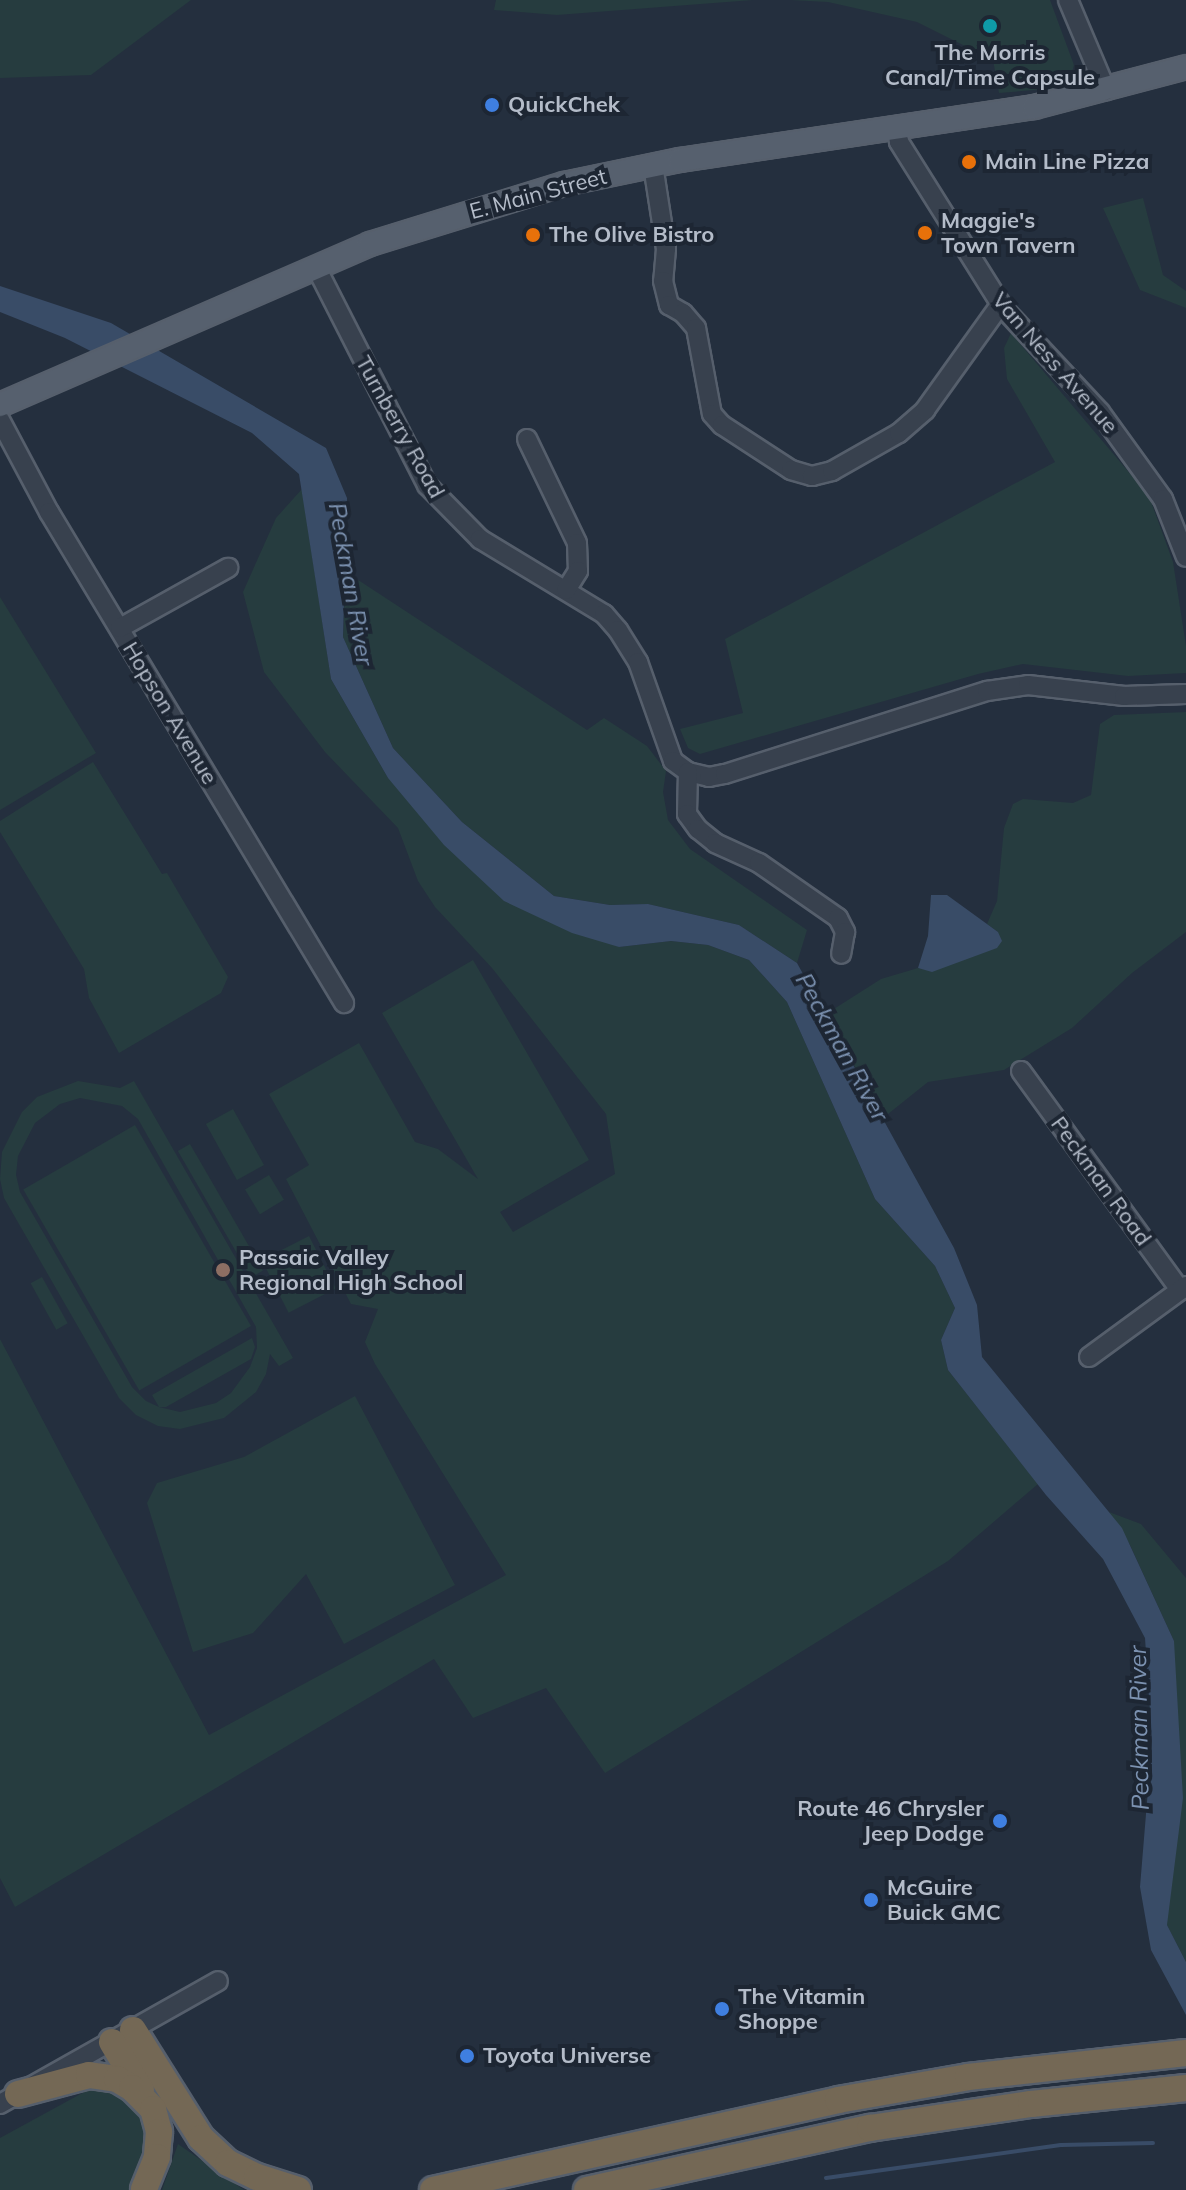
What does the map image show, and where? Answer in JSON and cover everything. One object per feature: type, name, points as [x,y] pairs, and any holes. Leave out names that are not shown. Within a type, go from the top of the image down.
[{"type":"highway","points":[[122,2036],[153,2109],[159,2132],[148,2182]]},
{"type":"highway","points":[[122,2036],[201,2138],[228,2163],[257,2177],[298,2190]]},
{"type":"highway","points":[[433,2190],[838,2100],[983,2075],[1186,2053]]},
{"type":"highway","points":[[9,2099],[89,2075],[117,2079],[153,2109]]},
{"type":"highway","points":[[587,2190],[870,2128],[1031,2104],[1186,2088]]},
{"type":"main road","name":"E. Main Street","points":[[0,405],[316,267],[448,217],[579,180],[653,165],[1034,107],[1186,67]]},
{"type":"street","points":[[1068,0],[1106,90]]},
{"type":"street","name":"Van Ness Avenue","points":[[897,128],[899,142],[1001,304],[1100,412],[1163,499],[1186,557]]},
{"type":"street","points":[[653,165],[666,249],[663,281],[669,305],[683,313],[696,328],[712,414],[722,425],[791,470],[812,476],[832,471],[899,433],[925,410],[1001,304]]},
{"type":"street","name":"Turnberry Road","points":[[316,267],[427,485],[480,539],[604,614],[630,645],[673,761],[688,772]]},
{"type":"street","name":"Hopson Avenue","points":[[0,420],[49,512],[344,1003]]},
{"type":"street","points":[[527,439],[577,543],[578,571],[566,590]]},
{"type":"street","points":[[120,628],[228,568]]},
{"type":"street","points":[[841,954],[845,932],[838,918],[759,863],[715,843],[698,829],[687,814],[688,772],[709,777],[725,774],[987,691],[1028,685],[1124,696],[1186,694]]},
{"type":"street","name":"Peckman Road","points":[[1021,1071],[1183,1288]]},
{"type":"street","points":[[1089,1357],[1183,1288]]},
{"type":"street","points":[[9,2099],[218,1981]]},
{"type":"green space","points":[[0,0],[191,0],[91,75],[0,78]]},
{"type":"green space","points":[[496,0],[753,0],[557,15],[494,10]]},
{"type":"green space","points":[[790,0],[1050,0],[1074,65],[1070,79],[1058,88],[999,93],[993,60],[917,22],[828,2]]},
{"type":"green space","points":[[1143,198],[1163,275],[1186,291],[1186,308],[1140,290],[1103,208]]},
{"type":"green space","points":[[1011,333],[1149,496],[1173,562],[1186,646],[1186,673],[1128,676],[1023,664],[978,674],[700,754],[688,748],[680,729],[743,713],[725,639],[1055,462],[1007,379],[1004,348]]},
{"type":"green space","points":[[302,489],[331,679],[388,778],[619,947],[671,941],[708,945],[749,960],[787,1002],[875,1199],[935,1266],[955,1308],[941,1340],[948,1370],[1038,1484],[948,1561],[605,1773],[546,1688],[473,1718],[434,1659],[15,1907],[0,1878],[0,1339],[209,1735],[506,1575],[375,1364],[365,1342],[378,1309],[351,1304],[286,1179],[309,1165],[269,1094],[359,1043],[415,1142],[438,1149],[478,1179],[382,1013],[473,960],[589,1160],[500,1212],[513,1232],[615,1174],[606,1114],[492,968],[435,907],[418,881],[398,828],[325,752],[264,672],[243,592],[276,518]]},
{"type":"green space","points":[[346,572],[587,730],[604,718],[647,746],[666,771],[663,792],[668,820],[690,849],[807,930],[797,963],[739,925],[648,904],[610,905],[554,896],[462,822],[393,748],[343,637]]},
{"type":"green space","points":[[0,597],[96,753],[0,810]]},
{"type":"green space","points":[[1186,712],[1186,932],[1132,973],[1072,1028],[1004,1070],[928,1082],[883,1118],[826,1014],[881,979],[918,968],[932,971],[998,932],[987,924],[997,901],[1004,828],[1013,804],[1023,799],[1073,803],[1091,795],[1100,724],[1114,715]]},
{"type":"green space","points":[[93,762],[162,874],[167,873],[228,977],[221,993],[119,1053],[89,998],[84,969],[0,832],[0,821]]},
{"type":"green space","points":[[78,1081],[120,1088],[134,1081],[293,1358],[279,1366],[270,1354],[266,1374],[256,1392],[224,1418],[180,1429],[158,1426],[136,1415],[119,1398],[4,1198],[0,1179],[2,1152],[22,1112],[37,1097]],"holes":[[[80,1098],[122,1106],[138,1119],[256,1327],[257,1348],[250,1367],[231,1393],[216,1403],[180,1412],[146,1401],[132,1387],[20,1192],[16,1175],[18,1156],[35,1123],[60,1104]]]},
{"type":"green space","points":[[233,1109],[264,1165],[237,1180],[206,1124]]},
{"type":"green space","points":[[135,1125],[251,1326],[139,1390],[23,1190]]},
{"type":"green space","points":[[190,1144],[263,1270],[251,1277],[178,1151]]},
{"type":"green space","points":[[269,1175],[284,1200],[260,1214],[245,1189]]},
{"type":"green space","points":[[309,1236],[336,1289],[289,1313],[262,1260]]},
{"type":"green space","points":[[42,1277],[68,1323],[56,1330],[31,1283]]},
{"type":"green space","points":[[252,1338],[255,1347],[251,1359],[166,1407],[159,1407],[152,1395]]},
{"type":"green space","points":[[355,1396],[455,1585],[344,1644],[306,1574],[253,1633],[193,1652],[147,1503],[157,1483],[244,1457]]},
{"type":"green space","points":[[1109,1512],[1141,1524],[1186,1578],[1186,1962],[1167,1925],[1174,1641],[1130,1545]]},
{"type":"green space","points":[[97,2085],[117,2088],[144,2106],[155,2139],[132,2190],[0,2190],[0,2138]]},
{"type":"green space","points":[[178,2144],[244,2190],[162,2190]]},
{"type":"water","name":"Peckman River","points":[[0,286],[111,323],[326,448],[347,498],[343,637],[393,748],[462,822],[554,896],[610,905],[648,904],[739,925],[797,963],[954,1248],[977,1305],[982,1357],[1122,1528],[1174,1641],[1183,1798],[1167,1925],[1186,1962],[1186,2015],[1151,1950],[1140,1887],[1152,1741],[1145,1638],[1103,1559],[1046,1495],[948,1370],[941,1340],[955,1308],[935,1266],[875,1199],[787,1002],[749,960],[708,945],[671,941],[619,947],[572,933],[504,901],[444,845],[388,778],[331,679],[299,474],[252,433],[65,338],[0,312]]},
{"type":"water","points":[[931,895],[947,895],[998,932],[1002,941],[997,948],[932,972],[918,968],[928,936]]},
{"type":"waterway","points":[[826,2178],[1061,2145],[1153,2143]]},
{"type":"place","name":"The Morris Canal/Time Capsule","points":[[990,26]]},
{"type":"place","name":"QuickChek","points":[[492,105]]},
{"type":"place","name":"Main Line Pizza","points":[[969,162]]},
{"type":"place","name":"Maggie's Town Tavern","points":[[925,233]]},
{"type":"place","name":"The Olive Bistro","points":[[533,235]]},
{"type":"place","name":"Passaic Valley Regional High School","points":[[223,1270]]},
{"type":"place","name":"Route 46 Chrysler Jeep Dodge","points":[[1000,1821]]},
{"type":"place","name":"McGuire Buick GMC","points":[[871,1900]]},
{"type":"place","name":"The Vitamin Shoppe","points":[[722,2009]]},
{"type":"place","name":"Toyota Universe","points":[[467,2056]]}]
